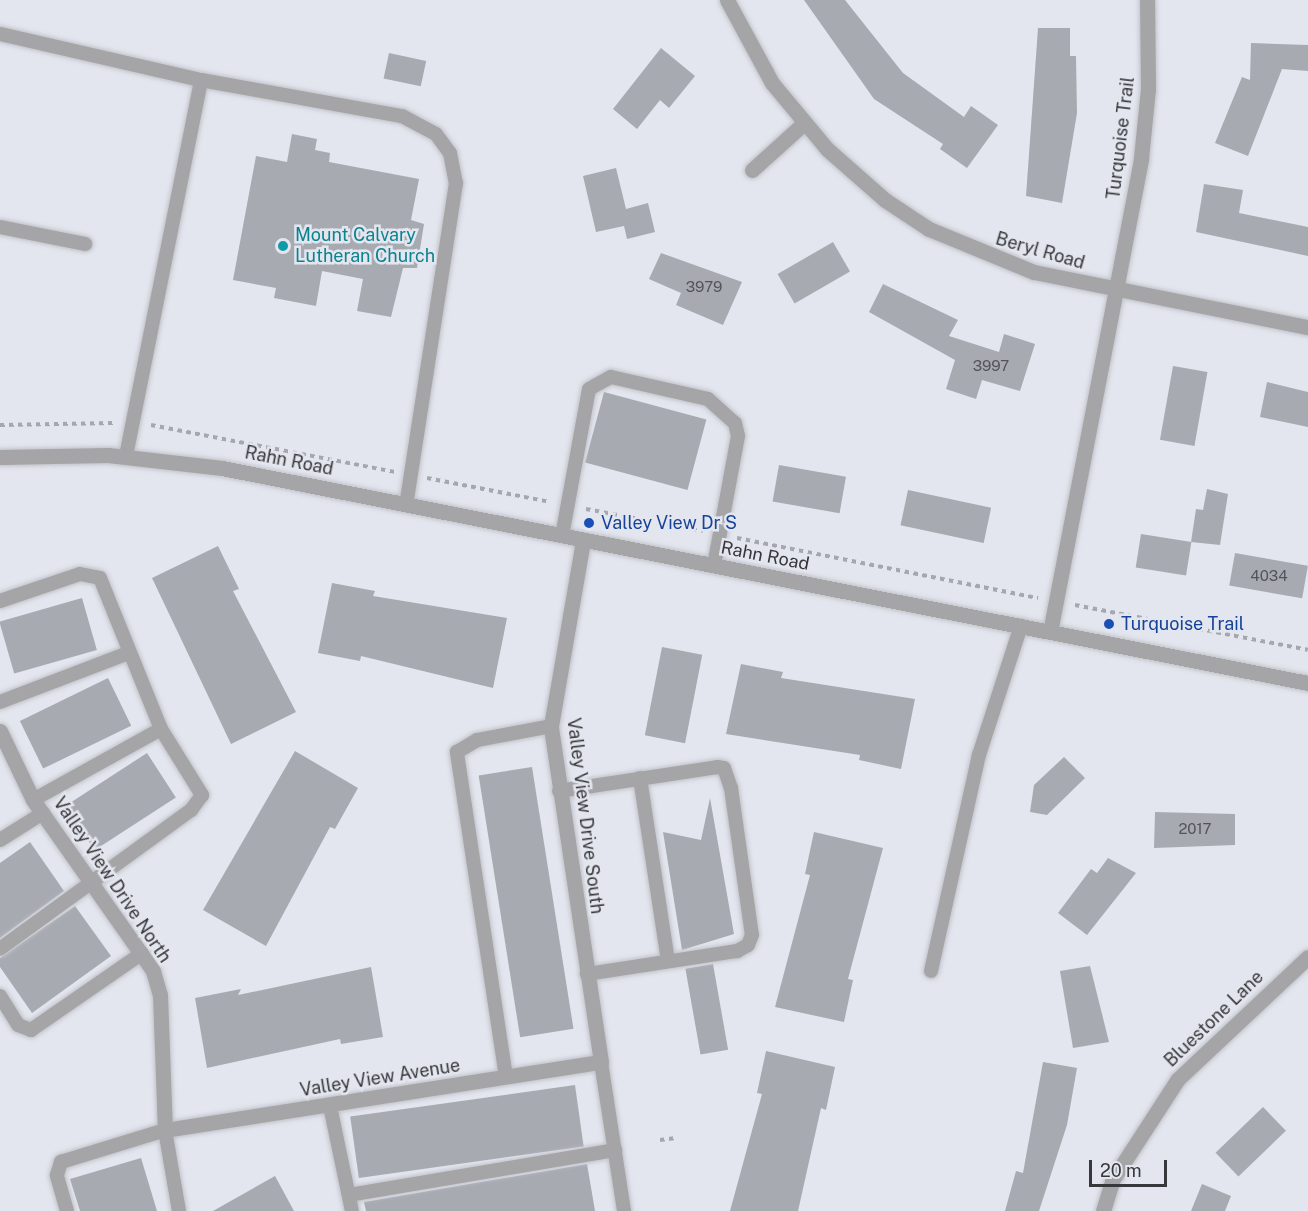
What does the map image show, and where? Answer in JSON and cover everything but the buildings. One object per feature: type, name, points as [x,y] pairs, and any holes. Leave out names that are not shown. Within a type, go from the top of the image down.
[{"type":"street","name":"Beryl Road","points":[[727,0],[758,62],[804,123],[885,200],[954,242],[1034,272],[1116,291],[1308,327]]},
{"type":"street","name":"Turquoise Trail","points":[[1050,632],[1116,291],[1145,121],[1147,0]]},
{"type":"street","points":[[752,170],[804,123]]},
{"type":"street","name":"Rahn Road","points":[[0,457],[126,456],[222,468],[1308,683]]},
{"type":"street","name":"Valley View Drive South","points":[[583,540],[551,726],[601,1062]]},
{"type":"street","name":"Valley View Drive North","points":[[0,731],[3,751],[33,800],[142,953],[160,995],[165,1130]]},
{"type":"street","name":"Bluestone Lane","points":[[1104,1211],[1113,1179],[1178,1078],[1308,957]]},
{"type":"street","name":"Valley View Avenue","points":[[165,1130],[601,1062]]},
{"type":"lane","points":[[0,34],[201,80],[339,106],[428,126],[444,142],[453,167],[452,229],[406,505]]},
{"type":"lane","points":[[126,456],[201,80]]},
{"type":"lane","points":[[0,226],[85,244]]},
{"type":"lane","points":[[562,536],[589,389],[611,377],[708,399],[731,416],[738,436],[714,566]]},
{"type":"lane","points":[[0,601],[93,573],[103,584],[128,653],[161,729],[202,800],[90,879],[0,949]]},
{"type":"lane","points":[[931,971],[979,755],[1021,626]]},
{"type":"lane","points":[[0,702],[128,653]]},
{"type":"lane","points":[[506,1077],[457,752],[477,740],[551,726]]},
{"type":"lane","points":[[33,800],[161,729]]},
{"type":"lane","points":[[559,791],[721,767],[731,788],[751,940],[737,951],[587,974]]},
{"type":"lane","points":[[640,778],[668,961]]},
{"type":"lane","points":[[0,840],[43,813]]},
{"type":"lane","points":[[0,996],[18,1025],[31,1030],[142,953]]},
{"type":"lane","points":[[601,1062],[624,1211]]},
{"type":"lane","points":[[330,1106],[352,1211]]},
{"type":"lane","points":[[67,1211],[57,1175],[61,1162],[165,1130],[179,1211]]},
{"type":"lane","points":[[349,1195],[615,1150]]},
{"type":"path","points":[[0,425],[132,423],[719,534],[1308,650]]},
{"type":"path","points":[[660,1140],[676,1138]]},
{"type":"place","name":"Mount Calvary Lutheran Church","points":[[283,246]]},
{"type":"place","name":"Valley View Dr S","points":[[589,523]]},
{"type":"place","name":"Turquoise Trail","points":[[1109,624]]}]
